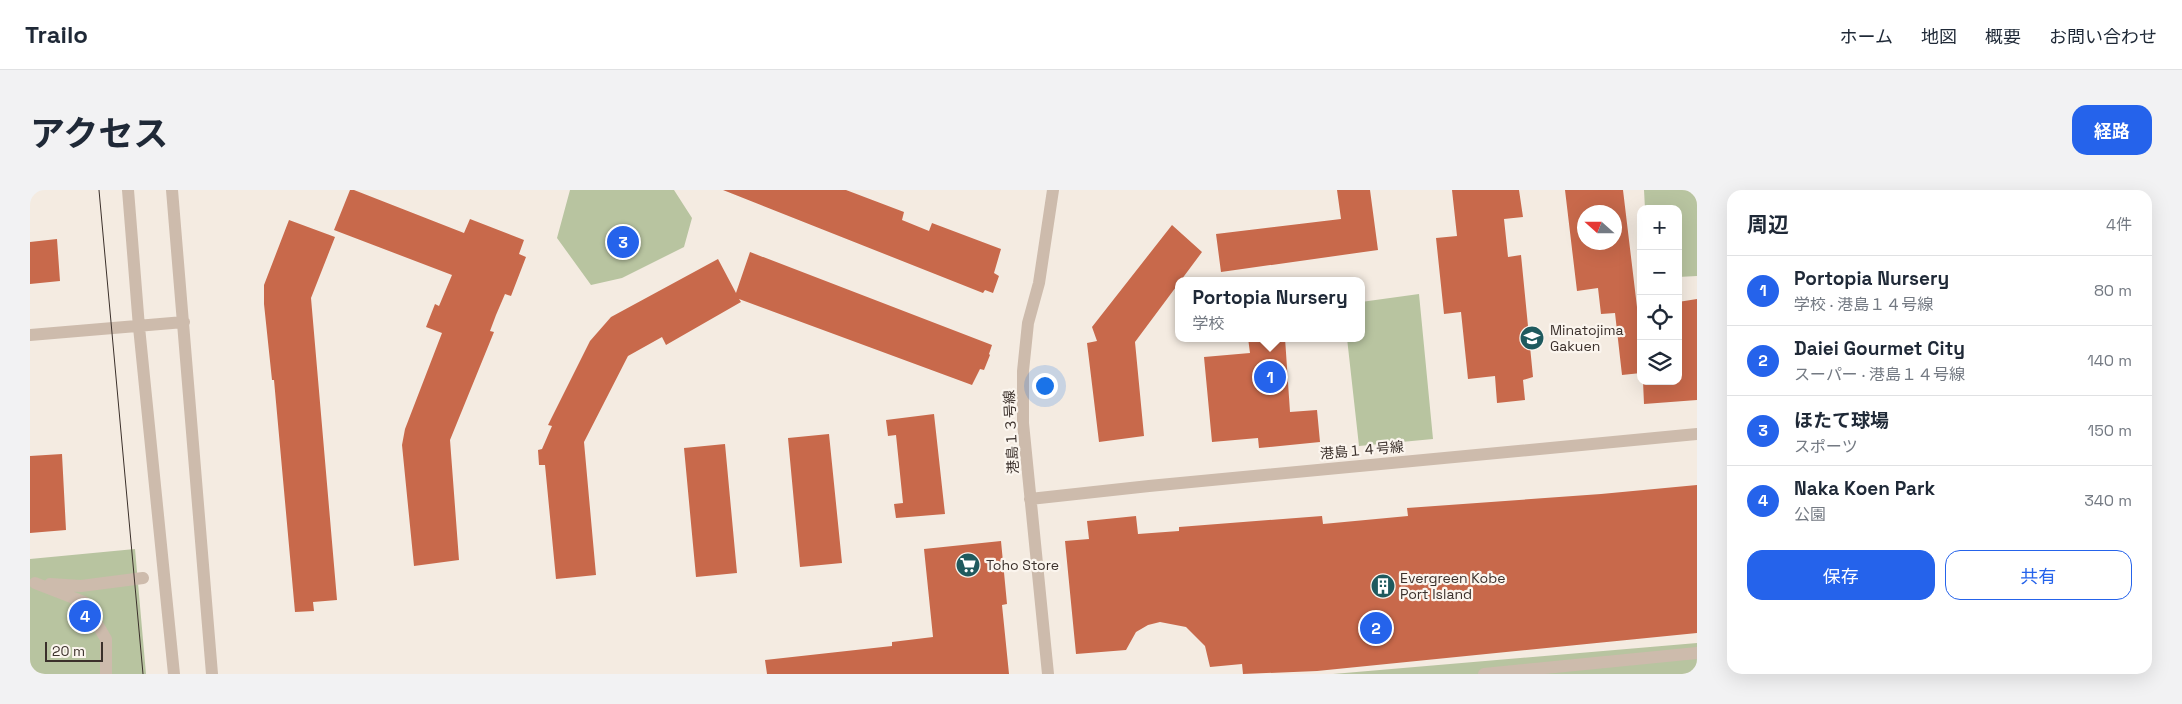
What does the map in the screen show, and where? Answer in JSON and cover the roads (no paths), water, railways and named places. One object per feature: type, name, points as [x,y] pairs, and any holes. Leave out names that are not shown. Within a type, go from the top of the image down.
[{"type":"street","points":[[128,190],[139,326],[174,674]]},
{"type":"street","points":[[172,190],[212,674]]},
{"type":"street","name":"港島１３号線","points":[[1048,674],[1023,424],[1023,371],[1028,323],[1039,283],[1053,190]]},
{"type":"street","points":[[30,335],[184,322]]},
{"type":"street","name":"港島１４号線","points":[[1030,499],[1697,434]]},
{"type":"street","points":[[32,583],[81,586],[143,578]]},
{"type":"street","points":[[32,583],[84,602],[106,639],[106,674]]},
{"type":"street","points":[[1484,674],[1697,653]]},
{"type":"tram line","points":[[99,190],[143,674]]},
{"type":"place","name":"ほたて球場","points":[[623,242]]},
{"type":"place","name":"Minatojima Gakuen","points":[[1532,338]]},
{"type":"place","name":"Portopia Nursery","points":[[1270,377]]},
{"type":"place","name":"Toho Store","points":[[968,565]]},
{"type":"place","name":"Evergreen Kobe Port Island","points":[[1383,586]]},
{"type":"place","name":"Naka Koen Park","points":[[85,616]]},
{"type":"place","name":"Daiei Gourmet City","points":[[1376,628]]}]
